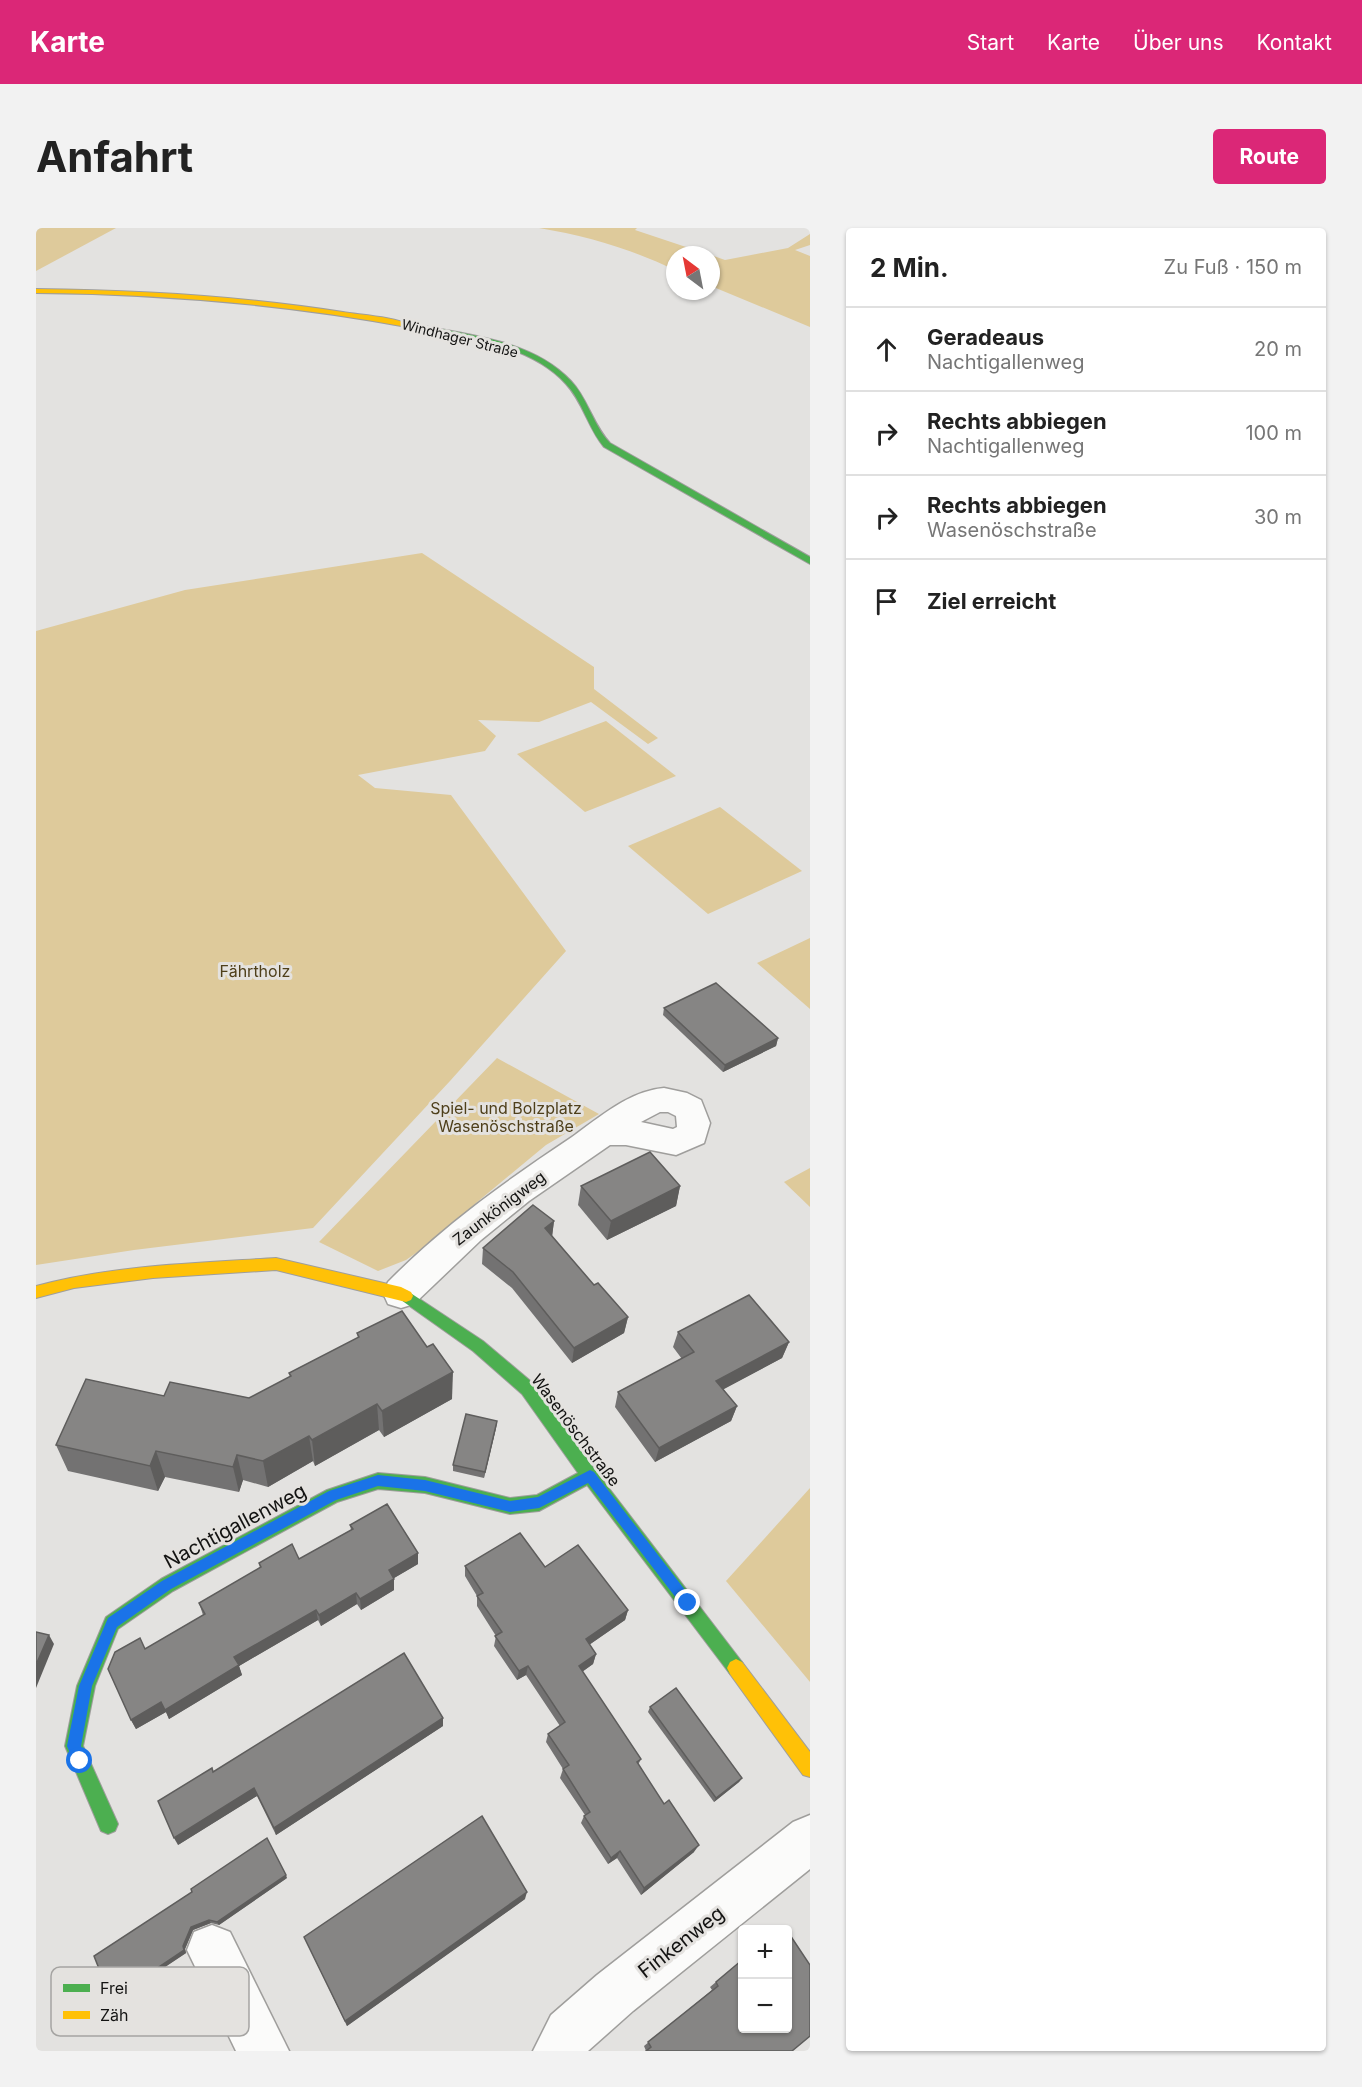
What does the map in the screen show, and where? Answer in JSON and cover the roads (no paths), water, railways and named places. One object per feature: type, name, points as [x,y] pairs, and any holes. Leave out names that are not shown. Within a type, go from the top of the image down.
[{"type":"street","name":"Windhager Straße","points":[[36,291],[156,292],[327,312],[397,322],[519,353],[540,361],[571,383],[579,395],[593,430],[607,445],[810,561]]},
{"type":"street","name":"Zaunkönigweg","points":[[401,1293],[427,1264],[517,1192],[604,1132]]},
{"type":"street","name":"Wasenöschstraße","points":[[36,1292],[74,1282],[153,1272],[276,1264],[401,1293],[478,1346],[528,1389],[810,1768]]},
{"type":"street","name":"Nachtigallenweg","points":[[108,1824],[74,1746],[86,1686],[112,1623],[167,1585],[323,1501],[378,1481],[425,1485],[510,1506],[539,1503],[590,1475]]},
{"type":"street","name":"Finkenweg","points":[[559,2051],[569,2033],[615,1993],[810,1839]]},
{"type":"street","points":[[212,1950],[221,1967]]},
{"type":"street","points":[[249,2023],[263,2051]]},
{"type":"park label","name":"Fährtholz","points":[[255,971]]},
{"type":"park label","name":"Spiel- und Bolzplatz Wasenöschstraße","points":[[506,1117]]}]
